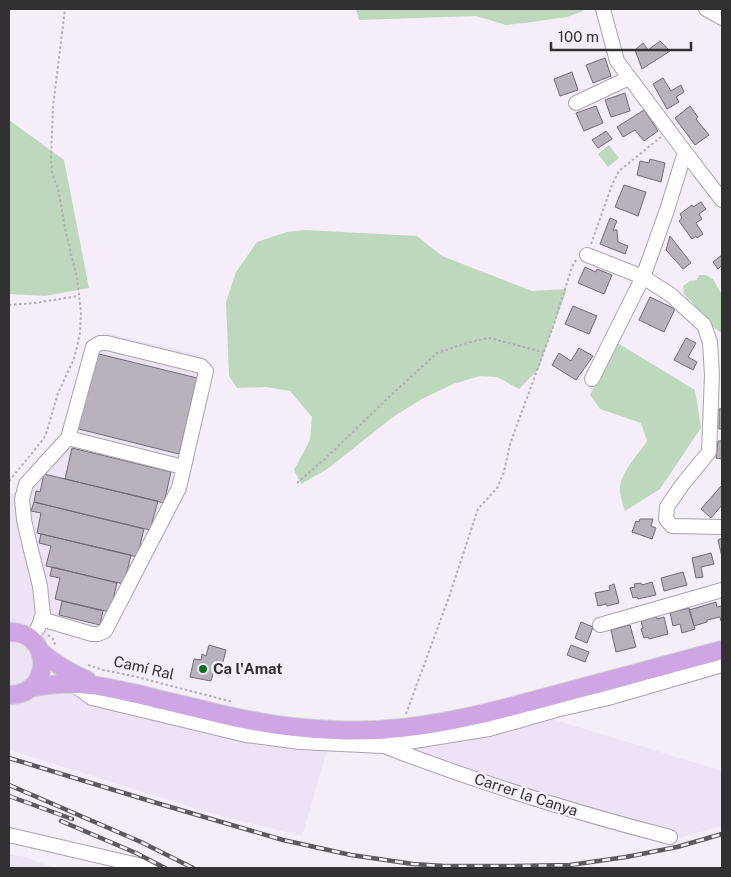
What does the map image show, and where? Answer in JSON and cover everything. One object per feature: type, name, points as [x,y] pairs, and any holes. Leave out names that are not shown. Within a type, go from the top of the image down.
[{"type":"main road","points":[[9,632],[37,634]]},
{"type":"main road","points":[[37,634],[56,664],[72,674],[100,685],[274,724],[300,728],[337,730],[406,728],[488,713],[722,650]]},
{"type":"main road","points":[[31,688],[42,672],[43,661],[37,634]]},
{"type":"main road","points":[[9,695],[20,694],[31,688],[48,684],[100,685]]},
{"type":"street","points":[[603,9],[617,61],[722,200]]},
{"type":"street","points":[[706,9],[722,18]]},
{"type":"street","points":[[576,103],[629,78]]},
{"type":"street","points":[[592,379],[643,277],[685,152]]},
{"type":"street","points":[[587,255],[643,277],[671,295],[704,325],[710,342],[712,375],[709,452],[667,507],[666,519],[672,526],[722,527]]},
{"type":"street","points":[[107,342],[201,366],[206,371],[179,488],[105,631],[98,634],[37,634],[43,615],[40,586],[26,528],[22,499],[26,484],[68,438],[93,347],[100,343],[107,342]]},
{"type":"street","points":[[68,438],[184,467]]},
{"type":"street","points":[[600,625],[722,590]]},
{"type":"street","points":[[70,683],[92,698],[246,735],[300,742],[383,746],[489,729],[608,698],[722,665]]},
{"type":"street","name":"Carrer la Canya","points":[[383,746],[420,760],[610,822],[670,837]]},
{"type":"street","points":[[9,835],[150,868]]},
{"type":"path","points":[[9,481],[44,438],[58,393],[73,364],[80,332],[81,312],[77,278],[58,189],[52,171],[51,157],[53,107],[65,9]]},
{"type":"path","points":[[406,728],[406,713],[478,509],[497,488],[504,472],[510,444],[572,267],[579,255],[587,255],[612,185],[619,171],[669,131]]},
{"type":"path","points":[[9,305],[79,296]]},
{"type":"path","points":[[297,483],[437,353],[489,338],[543,352]]},
{"type":"path","points":[[37,634],[53,639],[56,647],[61,651]]},
{"type":"path","name":"Camí Ral","points":[[87,665],[235,703]]},
{"type":"shaded area","points":[[105,333],[205,356],[212,368],[212,377],[187,489],[110,635],[100,640],[48,628],[41,680],[328,748],[302,836],[217,815],[9,750],[9,493],[16,493],[22,479],[60,437],[93,337]]},
{"type":"shaded area","points":[[543,716],[722,771],[722,826],[672,840],[393,748]]},
{"type":"shaded area","points":[[9,854],[25,857],[55,868],[9,868]]},
{"type":"green space","points":[[356,9],[583,9],[583,11],[567,17],[506,25],[476,16],[359,20]]},
{"type":"green space","points":[[9,120],[64,160],[89,288],[45,296],[9,294]]},
{"type":"green space","points":[[609,145],[619,158],[608,167],[598,154]]},
{"type":"green space","points":[[305,230],[417,236],[442,256],[532,291],[567,289],[538,370],[519,389],[497,377],[480,376],[453,384],[422,399],[393,417],[326,470],[301,484],[294,470],[310,440],[312,417],[290,391],[266,387],[237,388],[229,376],[226,302],[236,272],[257,242],[287,232]]},
{"type":"green space","points":[[699,275],[706,275],[713,279],[722,295],[722,333],[704,318],[684,294],[683,286],[690,281],[697,280]]},
{"type":"green space","points":[[616,342],[695,390],[701,428],[660,489],[625,511],[620,492],[622,479],[629,465],[647,441],[641,423],[600,409],[590,395]]},
{"type":"building","points":[[660,41],[670,51],[642,69],[635,50],[643,43],[648,50]]},
{"type":"building","points":[[605,58],[611,76],[593,83],[586,65]]},
{"type":"building","points":[[572,72],[578,90],[560,96],[554,79]]},
{"type":"building","points":[[663,78],[671,91],[681,85],[684,92],[676,97],[679,102],[667,109],[653,84]]},
{"type":"building","points":[[625,93],[630,111],[611,117],[605,100]]},
{"type":"building","points":[[596,106],[603,123],[584,131],[576,113]]},
{"type":"building","points":[[690,106],[698,117],[696,119],[709,135],[695,145],[675,118]]},
{"type":"building","points":[[644,110],[658,131],[644,141],[635,130],[623,137],[617,127]]},
{"type":"building","points":[[606,131],[612,139],[598,148],[592,140]]},
{"type":"building","points":[[650,159],[665,163],[661,182],[637,175],[640,161],[649,163]]},
{"type":"building","points":[[624,185],[646,192],[638,216],[615,207]]},
{"type":"building","points":[[701,202],[706,209],[699,214],[702,219],[696,223],[703,234],[692,239],[679,221],[682,218],[680,214],[692,205],[693,207]]},
{"type":"building","points":[[610,218],[617,221],[613,230],[617,230],[618,242],[628,246],[625,254],[600,244]]},
{"type":"building","points":[[670,236],[691,263],[683,269],[666,250]]},
{"type":"building","points":[[722,255],[722,268],[721,266],[718,269],[713,262]]},
{"type":"building","points":[[585,267],[596,272],[597,269],[612,275],[604,294],[578,283]]},
{"type":"building","points":[[650,297],[675,309],[664,332],[639,320]]},
{"type":"building","points":[[573,306],[597,316],[589,334],[565,324]]},
{"type":"building","points":[[686,338],[696,343],[688,357],[697,362],[693,370],[674,360]]},
{"type":"building","points":[[579,348],[593,356],[576,380],[552,365],[559,353],[571,361]]},
{"type":"building","points":[[95,353],[197,378],[179,454],[75,428]]},
{"type":"building","points":[[719,409],[722,409],[722,429],[719,429]]},
{"type":"building","points":[[718,441],[722,441],[722,459],[716,458]]},
{"type":"building","points":[[72,448],[171,472],[164,503],[65,479]]},
{"type":"building","points":[[44,474],[158,501],[150,530],[34,502],[36,491],[40,492]]},
{"type":"building","points":[[722,485],[722,505],[711,518],[701,509]]},
{"type":"building","points":[[34,502],[144,529],[137,557],[37,533],[41,513],[31,511]]},
{"type":"building","points":[[640,519],[653,519],[651,526],[656,528],[652,539],[632,532],[636,521],[639,522]]},
{"type":"building","points":[[41,534],[131,555],[124,584],[46,566],[51,546],[39,543]]},
{"type":"building","points":[[722,538],[722,557],[718,540]]},
{"type":"building","points":[[711,553],[714,564],[701,567],[703,577],[696,578],[692,558]]},
{"type":"building","points":[[52,567],[117,583],[110,612],[55,599],[60,578],[50,576]]},
{"type":"building","points":[[683,572],[687,585],[664,591],[661,578]]},
{"type":"building","points":[[652,582],[656,595],[638,599],[637,597],[633,598],[630,588],[635,587],[634,584],[641,583],[642,585]]},
{"type":"building","points":[[614,584],[619,603],[598,606],[595,593],[610,590],[609,586]]},
{"type":"building","points":[[62,601],[103,611],[100,625],[59,615]]},
{"type":"building","points":[[716,602],[717,607],[722,606],[722,620],[720,617],[694,626],[689,610]]},
{"type":"building","points":[[689,608],[695,629],[682,633],[680,624],[673,626],[670,613]]},
{"type":"building","points":[[656,617],[657,619],[664,617],[668,634],[649,639],[648,637],[644,638],[641,621]]},
{"type":"building","points":[[581,622],[593,627],[587,643],[575,638]]},
{"type":"building","points":[[630,625],[636,647],[616,652],[611,630]]},
{"type":"building","name":"Ca l'Amat","points":[[209,645],[226,650],[223,662],[217,660],[211,681],[190,677],[194,659],[201,660],[202,654],[206,656]]},
{"type":"building","points":[[571,645],[589,652],[585,662],[567,655]]},
{"type":"railway","points":[[9,758],[283,840],[351,855],[413,864],[444,866],[570,865],[677,847],[722,834]]},
{"type":"railway","points":[[9,785],[141,842],[193,868]]},
{"type":"railway","points":[[9,796],[72,819]]},
{"type":"railway","points":[[61,821],[136,853],[165,868]]},
{"type":"place","name":"Ca l'Amat","points":[[203,669]]}]
